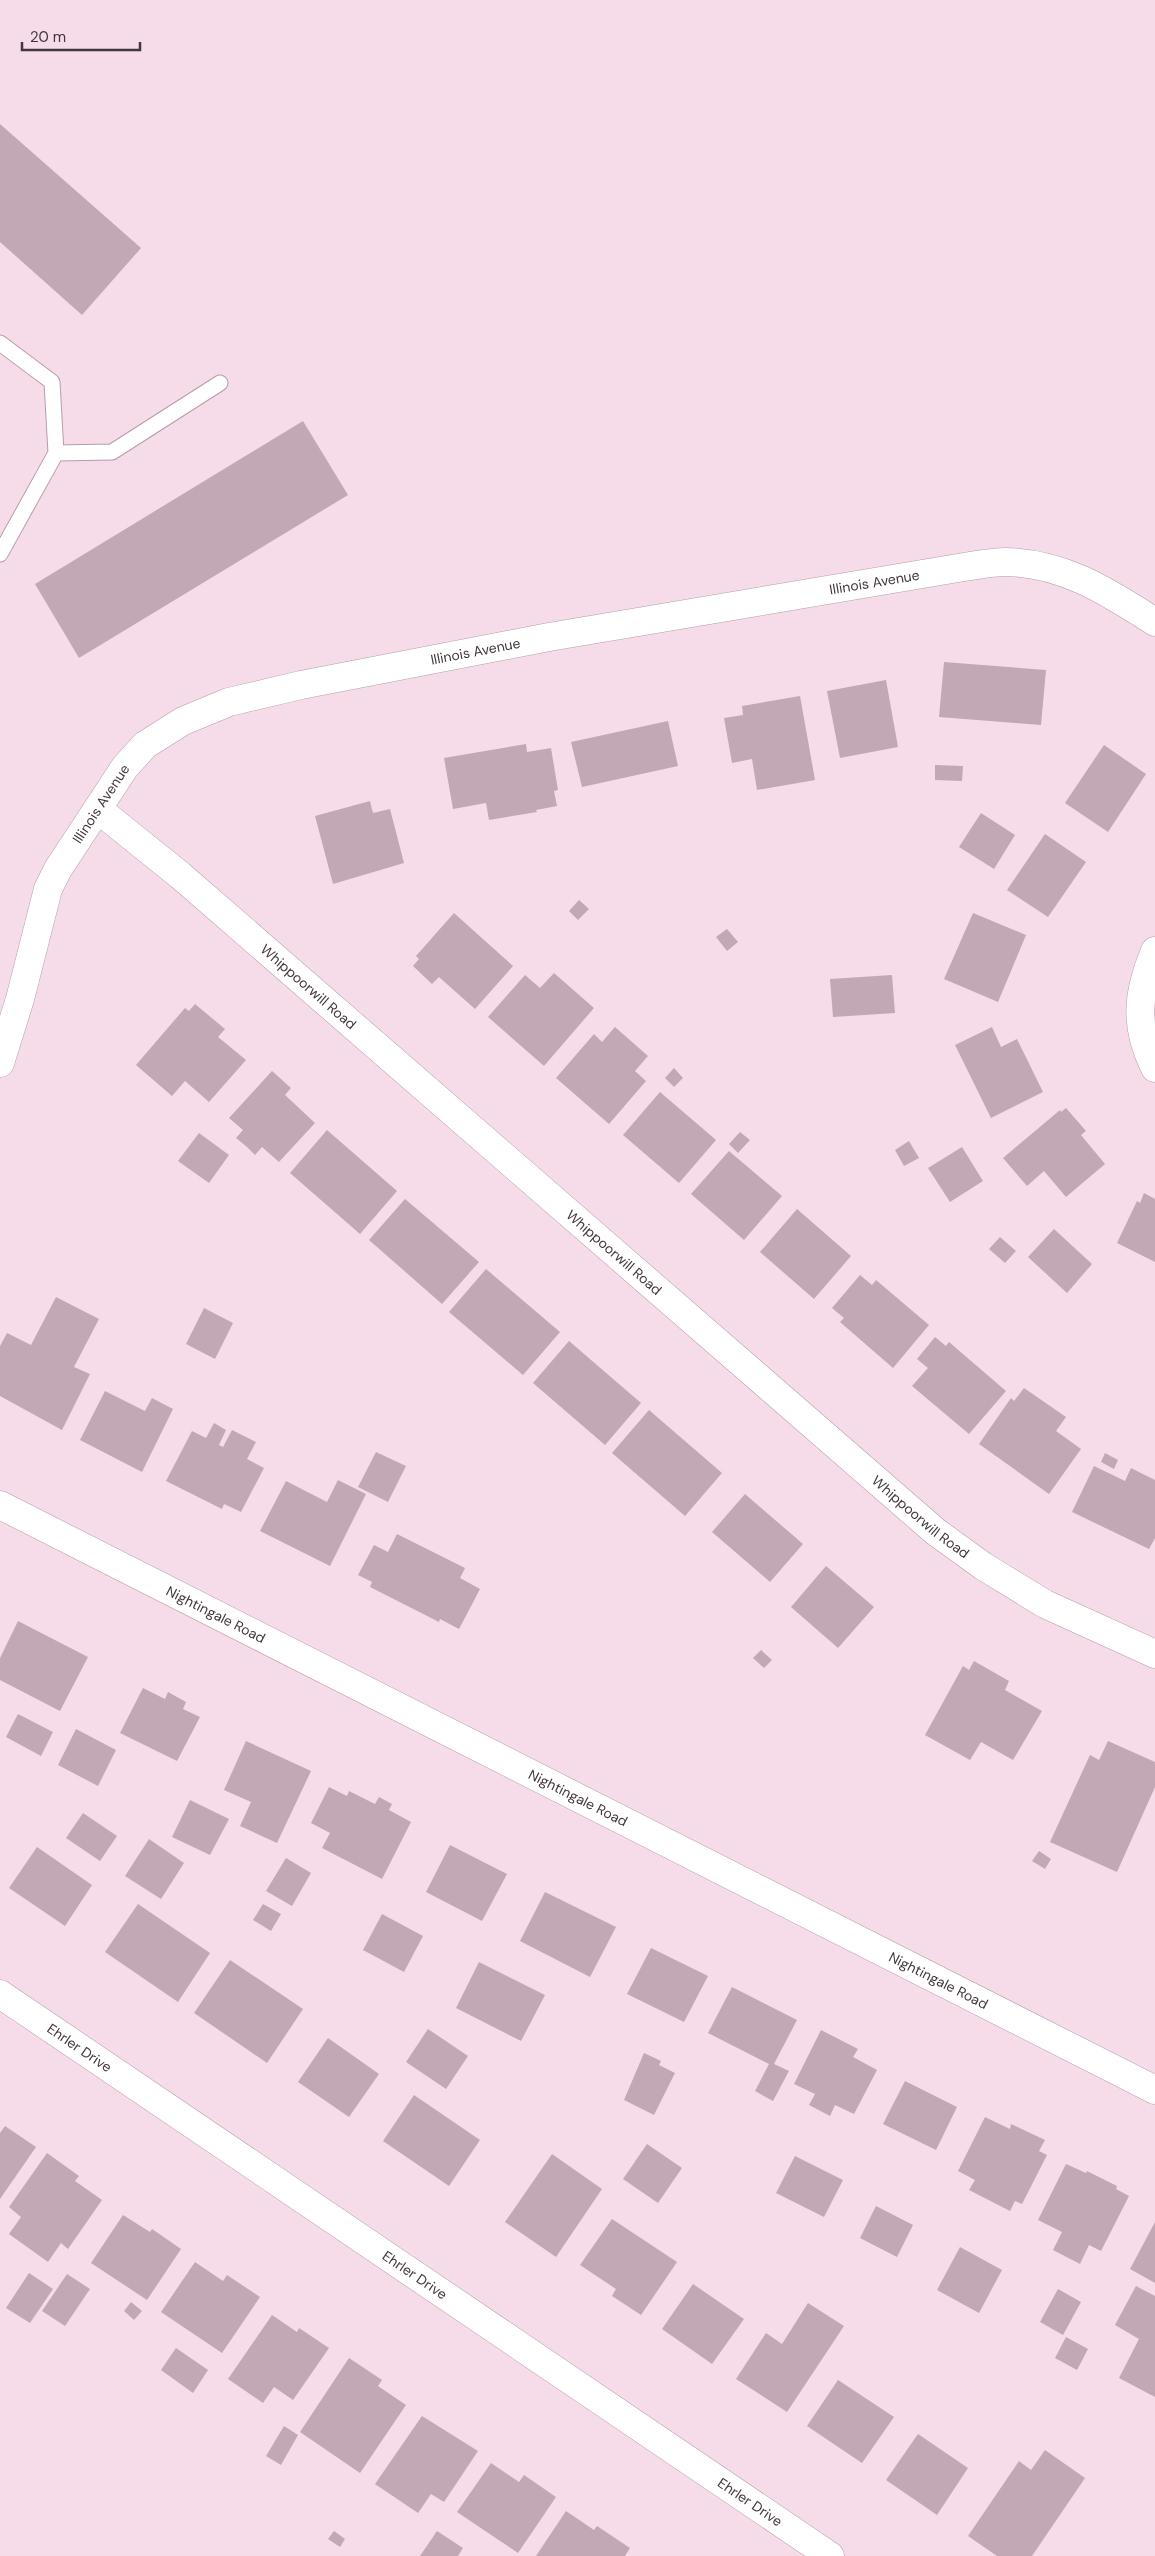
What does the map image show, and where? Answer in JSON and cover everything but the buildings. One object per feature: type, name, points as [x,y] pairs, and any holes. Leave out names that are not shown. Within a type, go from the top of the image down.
[{"type":"street","name":"Illinois Avenue","points":[[0,1063],[20,999],[48,889],[58,869],[99,810],[125,767],[145,745],[183,721],[229,702],[300,685],[559,635],[964,566],[1006,562],[1040,565],[1072,574],[1106,590],[1155,622]]},
{"type":"street","name":"Whippoorwill Road","points":[[99,810],[189,883],[936,1532],[983,1566],[1045,1604],[1155,1654]]},
{"type":"street","points":[[1155,951],[1144,978],[1139,1016],[1144,1046],[1155,1068]]},
{"type":"street","name":"Nightingale Road","points":[[0,1505],[1155,2090]]},
{"type":"street","name":"Ehrler Drive","points":[[0,1994],[830,2556]]},
{"type":"lane","points":[[0,343],[52,382],[56,453],[0,554]]},
{"type":"lane","points":[[56,453],[112,452],[220,383]]}]
